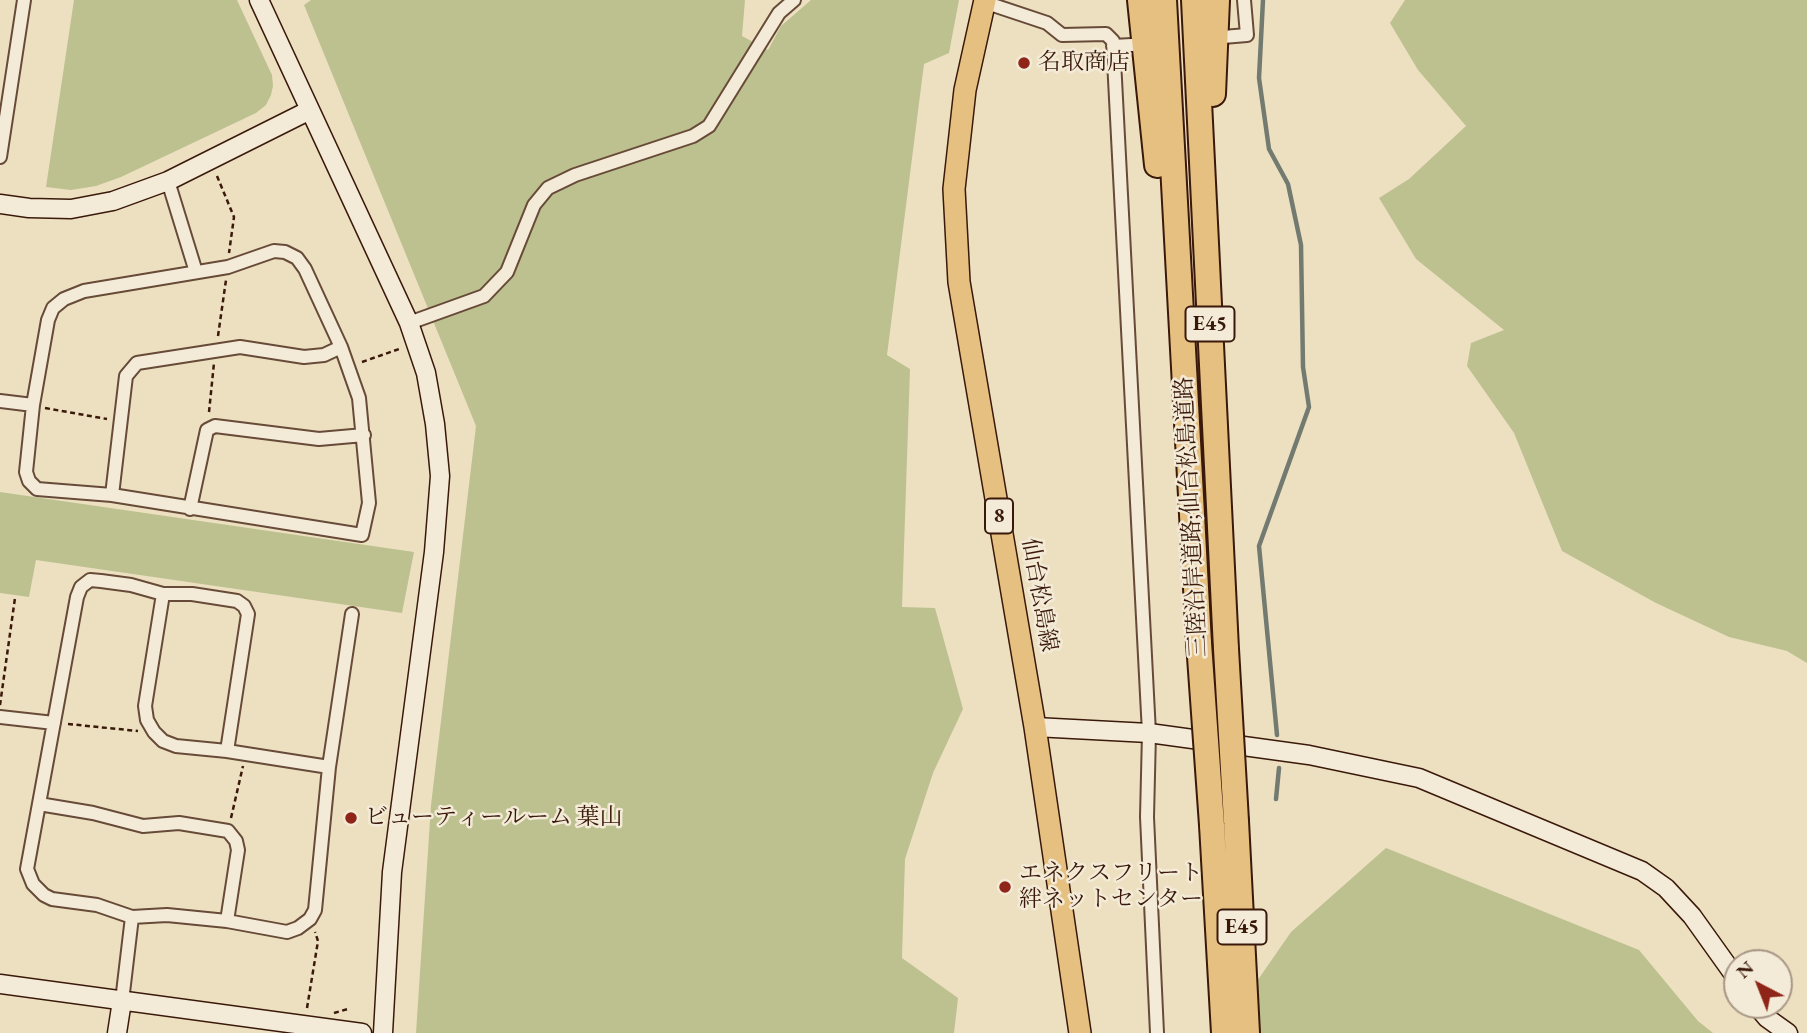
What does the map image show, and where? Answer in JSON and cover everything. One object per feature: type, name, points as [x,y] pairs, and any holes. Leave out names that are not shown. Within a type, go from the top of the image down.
[{"type":"highway","points":[[1140,0],[1185,416]]},
{"type":"highway","name":"三陸沿岸道路;仙台松島道路","points":[[1164,0],[1199,643],[1224,823],[1247,1033]]},
{"type":"highway","name":"三陸沿岸道路;仙台松島道路","points":[[1194,0],[1226,649],[1224,1033]]},
{"type":"highway","points":[[1206,234],[1217,0]]},
{"type":"main road","name":"仙台松島線","points":[[984,1],[965,90],[954,189],[958,282],[1035,727],[1080,1033]]},
{"type":"street","points":[[0,157],[23,0]]},
{"type":"street","points":[[259,0],[409,323],[426,373],[440,476],[434,552],[392,872],[383,1033]]},
{"type":"street","points":[[409,323],[484,296],[507,272],[534,205],[548,188],[575,175],[693,136],[709,126],[779,13],[794,0]]},
{"type":"street","points":[[1223,37],[1247,35],[1244,0]]},
{"type":"street","points":[[984,1],[1046,23],[1062,35],[1106,34],[1113,41],[1149,733],[1147,817],[1157,1033]]},
{"type":"street","points":[[1113,46],[1132,45]]},
{"type":"street","points":[[0,204],[71,209],[113,201],[168,181],[310,110]]},
{"type":"street","points":[[168,181],[196,272]]},
{"type":"street","points":[[274,251],[285,252],[297,258],[305,269],[341,347],[359,398],[369,503],[362,536],[112,495],[37,489],[29,481],[26,472],[33,405],[48,320],[53,308],[64,299],[84,291],[196,272],[228,267],[274,251]]},
{"type":"street","points":[[112,495],[127,376],[136,363],[240,347],[304,357],[324,355],[341,347]]},
{"type":"street","points":[[0,401],[33,405]]},
{"type":"street","points":[[190,509],[207,430],[215,426],[319,439],[364,435]]},
{"type":"street","points":[[227,751],[248,614],[244,606],[237,601],[192,594],[163,594],[131,585],[90,580],[81,587],[77,597],[27,869],[33,884],[52,899],[97,905],[132,917],[167,915],[228,921],[287,932],[310,919],[315,910],[329,767],[352,614]]},
{"type":"street","points":[[163,594],[145,706],[147,720],[154,732],[163,741],[176,746],[329,767]]},
{"type":"street","points":[[0,717],[54,723]]},
{"type":"street","points":[[1035,727],[1149,733],[1309,755],[1419,778],[1642,870],[1666,888],[1692,916],[1723,959]]},
{"type":"street","points":[[39,804],[93,813],[143,826],[179,823],[228,831],[236,841],[238,850],[228,921]]},
{"type":"street","points":[[117,1033],[132,917]]},
{"type":"street","points":[[0,984],[362,1033]]},
{"type":"street","points":[[1768,1019],[1788,1033]]},
{"type":"path","points":[[207,430],[234,217],[210,159]]},
{"type":"path","points":[[348,366],[416,344]]},
{"type":"path","points":[[33,405],[121,421]]},
{"type":"path","points":[[0,708],[15,598]]},
{"type":"path","points":[[54,723],[154,732]]},
{"type":"path","points":[[228,831],[246,754]]},
{"type":"path","points":[[306,1026],[318,941],[310,919]]},
{"type":"green space","points":[[74,0],[237,0],[272,75],[273,86],[266,105],[256,113],[121,177],[96,186],[71,190],[46,187]]},
{"type":"green space","points":[[311,0],[745,0],[742,36],[768,50],[781,26],[811,0],[959,0],[949,53],[924,64],[887,355],[910,369],[902,607],[935,608],[963,709],[933,773],[905,859],[902,958],[958,998],[954,1033],[416,1033],[431,805],[476,426],[304,5]]},
{"type":"green space","points":[[1405,0],[1807,0],[1807,663],[1787,651],[1729,637],[1656,603],[1562,551],[1514,433],[1467,366],[1471,343],[1504,330],[1416,259],[1379,198],[1409,179],[1466,126],[1418,70],[1390,23]]},
{"type":"green space","points":[[0,492],[414,552],[402,613],[36,560],[29,597],[0,593]]},
{"type":"green space","points":[[1386,848],[1639,950],[1698,1021],[1713,1033],[1252,1033],[1255,984],[1291,932]]},
{"type":"waterway","points":[[1263,0],[1259,78],[1269,149],[1288,184],[1301,245],[1303,367],[1309,407],[1259,546],[1277,735]]},
{"type":"waterway","points":[[1276,799],[1279,768]]},
{"type":"place","name":"名取商店","points":[[1024,63]]},
{"type":"place","name":"ビューティールーム 葉山","points":[[351,818]]},
{"type":"place","name":"エネクスフリート 絆ネットセンター","points":[[1005,887]]}]
